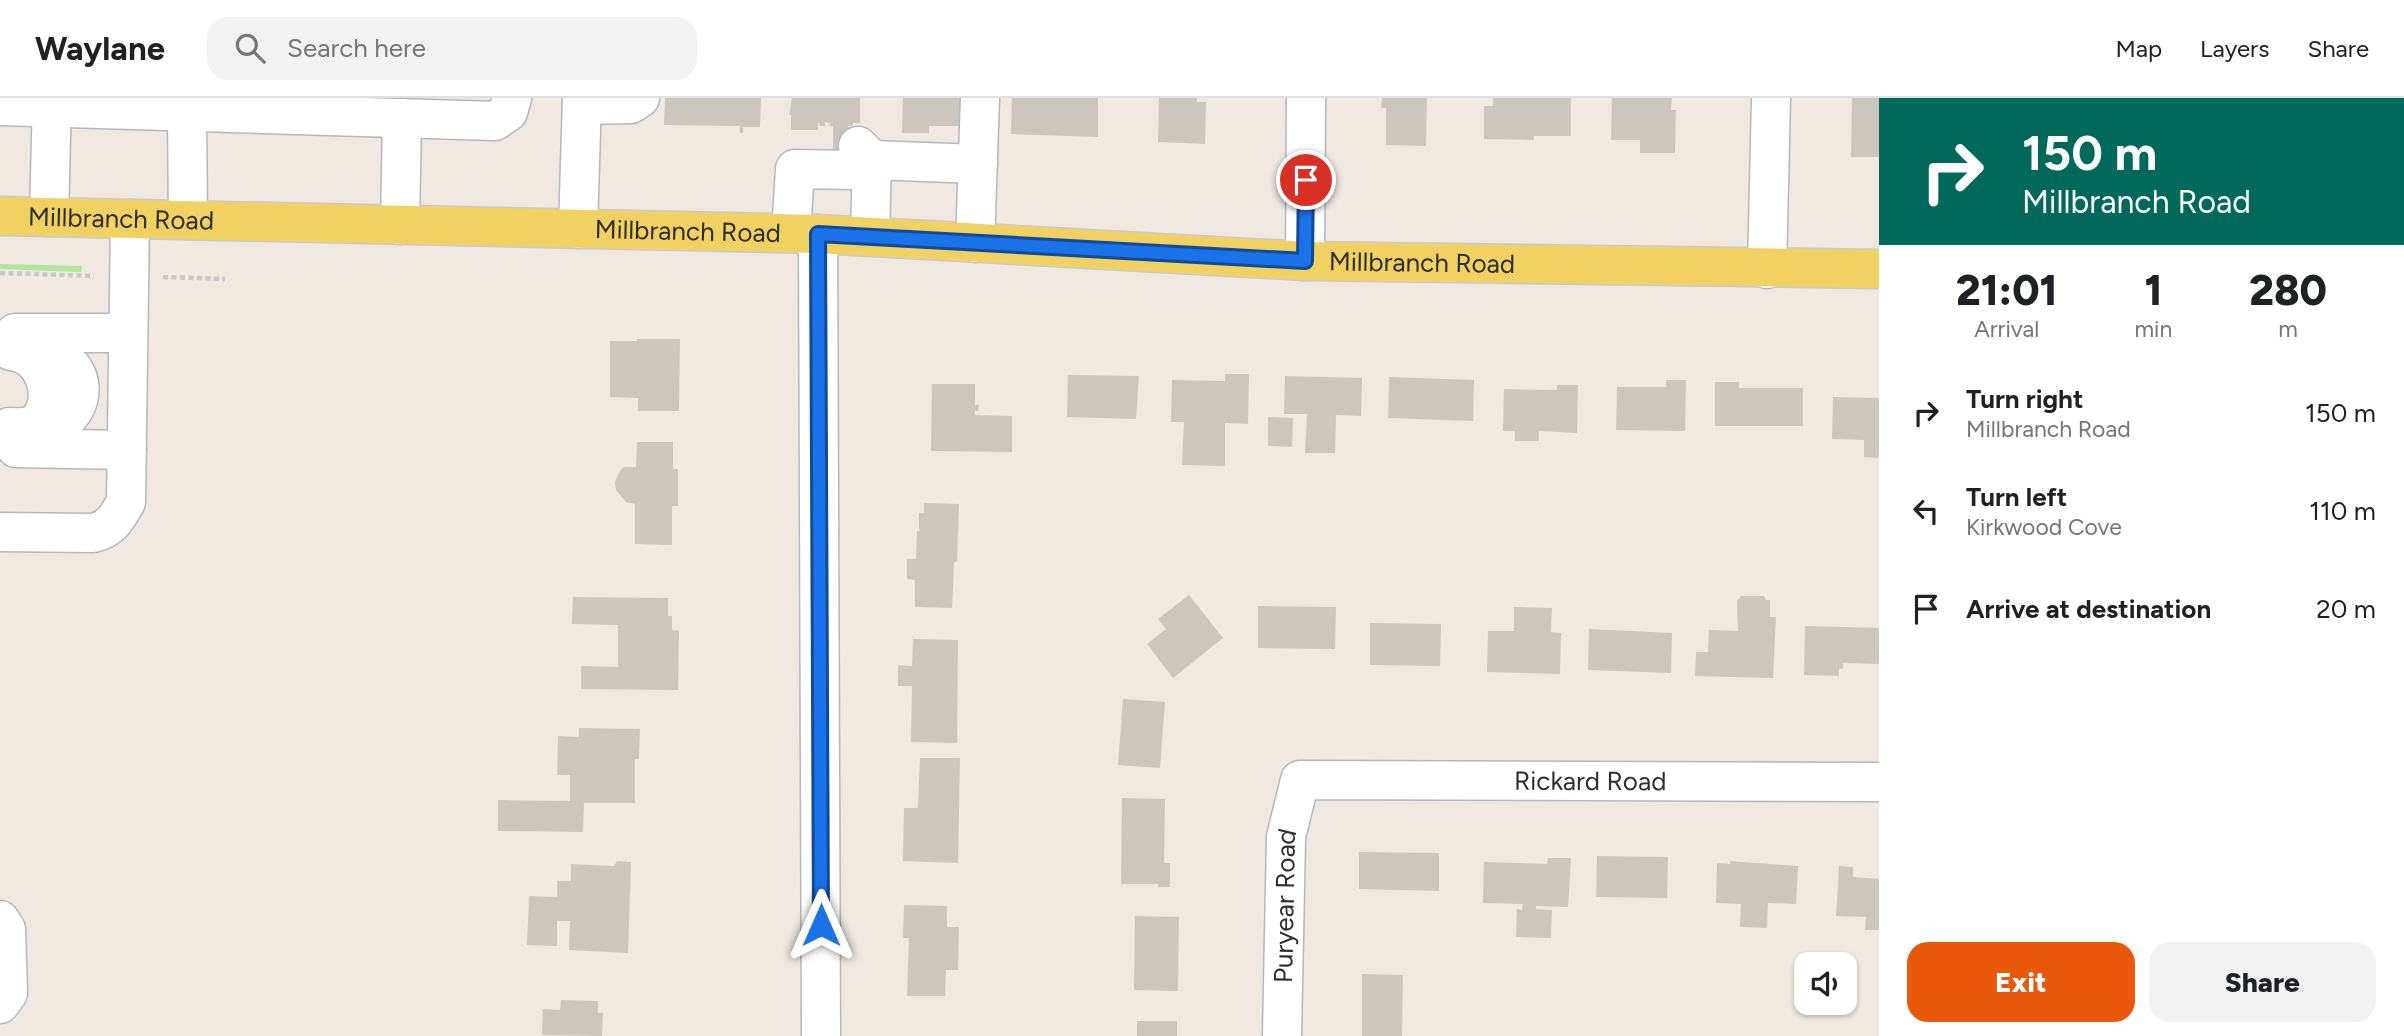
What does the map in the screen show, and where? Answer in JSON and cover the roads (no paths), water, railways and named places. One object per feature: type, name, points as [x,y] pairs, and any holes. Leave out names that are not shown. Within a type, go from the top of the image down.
[{"type":"main road","name":"Millbranch Road","points":[[0,216],[870,236],[1305,261],[1879,269]]},
{"type":"street","points":[[0,106],[52,103],[187,112],[495,121],[508,112],[512,98]]},
{"type":"street","points":[[578,229],[582,102],[631,104],[640,98]]},
{"type":"street","points":[[975,243],[980,98]]},
{"type":"street","points":[[1305,261],[1306,98]]},
{"type":"street","points":[[1767,268],[1771,98]]},
{"type":"street","points":[[49,217],[52,103]]},
{"type":"street","points":[[187,112],[188,220]]},
{"type":"street","points":[[400,225],[402,118]]},
{"type":"street","points":[[851,151],[978,164]]},
{"type":"street","points":[[821,1036],[805,234],[795,169],[856,170],[851,151]]},
{"type":"street","points":[[851,151],[870,236]]},
{"type":"street","points":[[0,532],[104,531],[116,521],[126,502],[130,219]]},
{"type":"street","points":[[7,345],[128,333]]},
{"type":"street","points":[[7,345],[36,362],[47,386],[44,410],[35,423],[8,434]]},
{"type":"street","points":[[8,434],[127,450]]},
{"type":"street","name":"Rickard Road","points":[[1300,780],[1879,782]]},
{"type":"street","name":"Puryear Road","points":[[1282,1036],[1286,837],[1300,780]]},
{"type":"street","points":[[0,920],[6,929],[8,993],[0,1004]]},
{"type":"tunnel","points":[[833,145],[848,146]]}]
